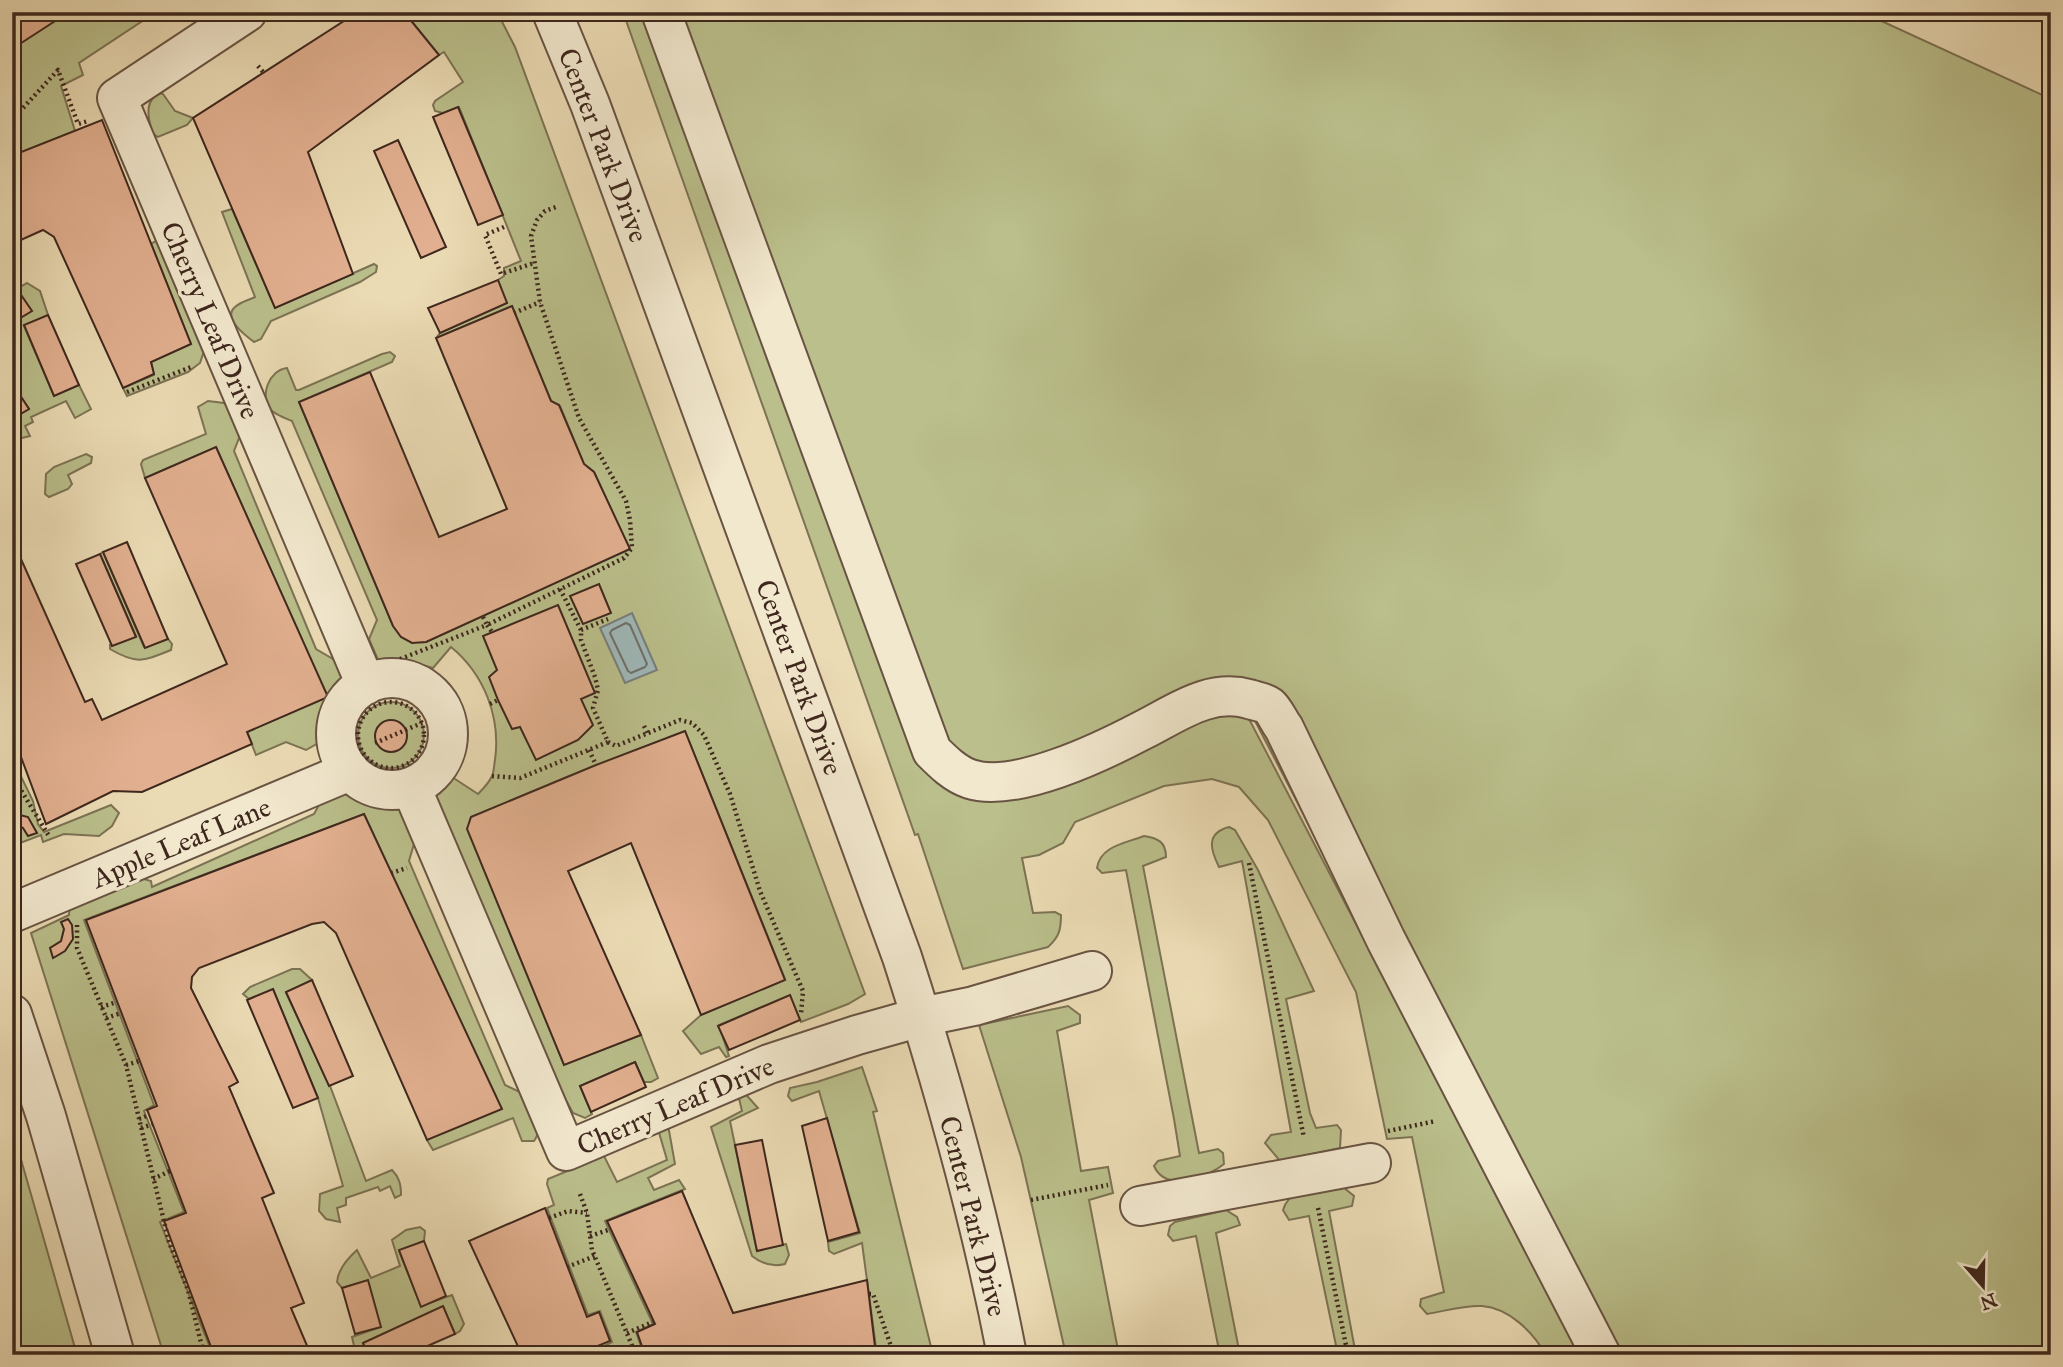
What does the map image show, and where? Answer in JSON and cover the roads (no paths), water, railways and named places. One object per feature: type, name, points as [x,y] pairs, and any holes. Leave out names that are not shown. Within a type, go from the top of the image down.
[{"type":"street","name":"Cherry Leaf Drive","points":[[247,12],[117,98],[366,685]]},
{"type":"street","name":"Center Park Drive","points":[[552,12],[600,130],[885,909],[943,1089],[979,1226],[1007,1355]]},
{"type":"street","points":[[661,12],[932,751],[945,765],[970,779],[995,783],[1031,776],[1073,763],[1211,697],[1240,697],[1268,705],[1284,728],[1386,940],[1601,1355]]},
{"type":"street","points":[[388,679],[411,681],[429,692],[444,712],[448,730],[447,748],[443,758],[427,778],[411,787],[399,790],[373,787],[362,781],[336,733],[343,707],[366,685],[388,679]]},
{"type":"street","name":"Apple Leaf Lane","points":[[12,887],[350,756]]},
{"type":"street","name":"Apple Leaf Lane","points":[[12,913],[350,756]]},
{"type":"street","name":"Cherry Leaf Drive","points":[[411,787],[566,1151],[769,1065],[857,1035],[921,1017]]},
{"type":"street","points":[[921,1017],[974,1006],[1093,971]]},
{"type":"street","points":[[12,1014],[46,1116],[115,1355]]},
{"type":"street","points":[[1140,1206],[1371,1163]]},
{"type":"water","points":[[632,613],[657,670],[625,683],[600,628]]}]
